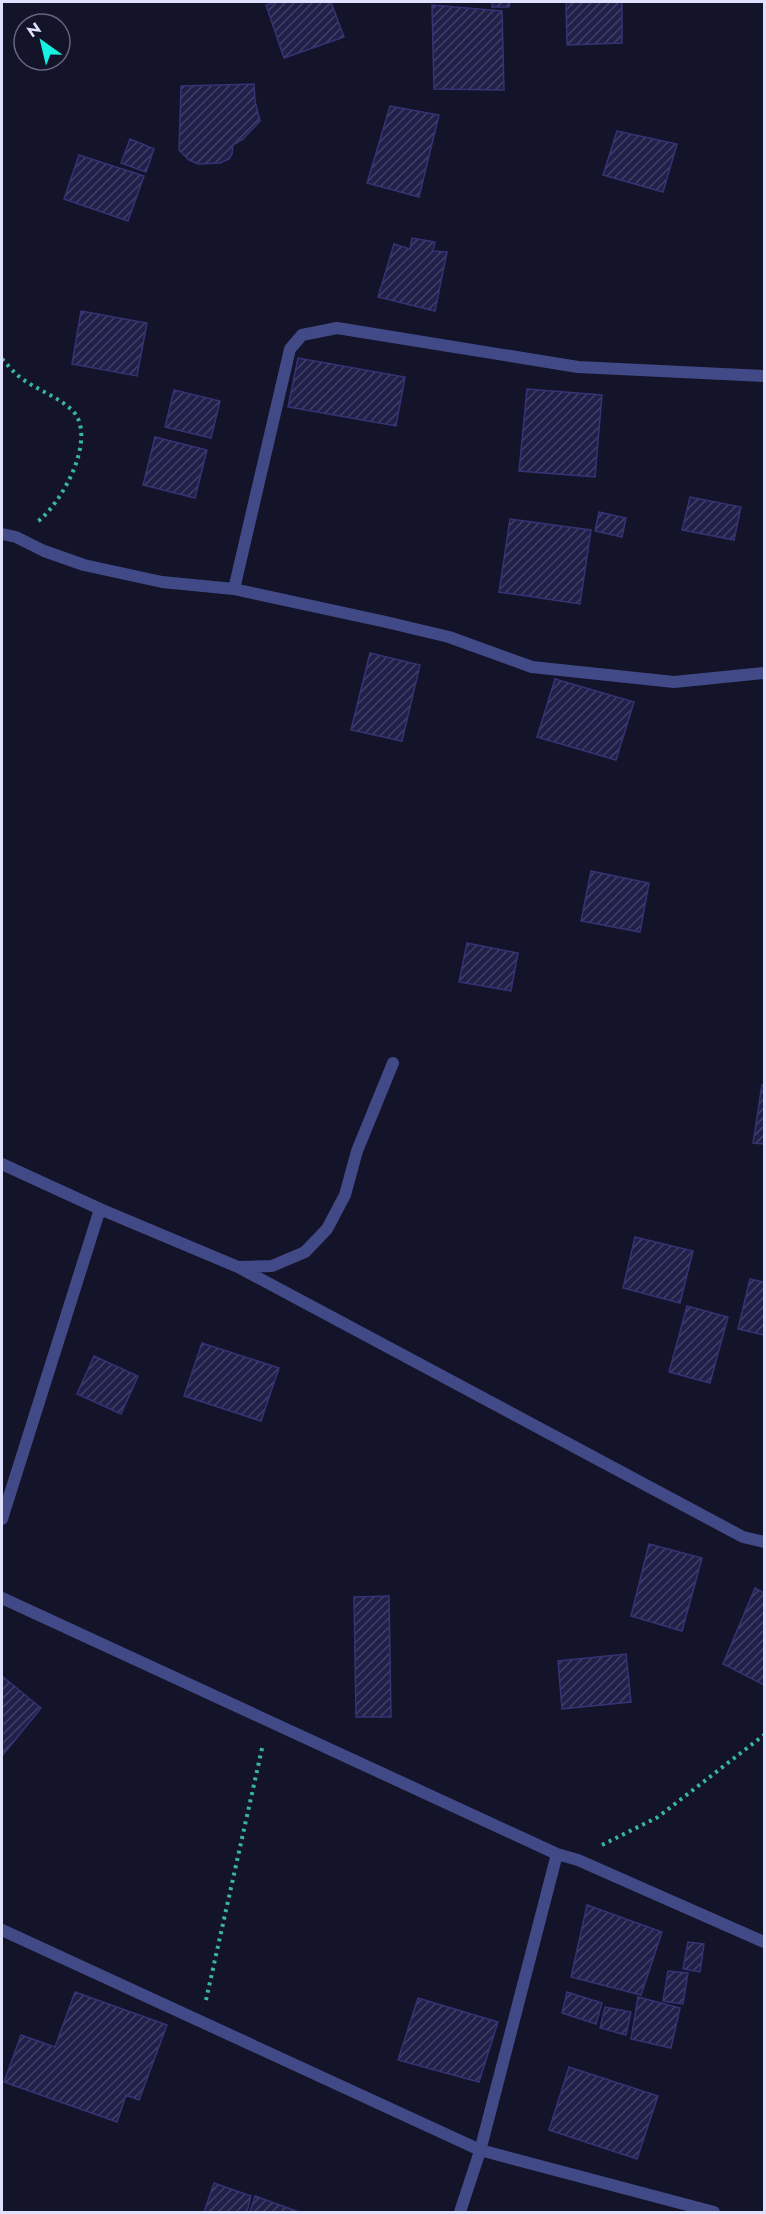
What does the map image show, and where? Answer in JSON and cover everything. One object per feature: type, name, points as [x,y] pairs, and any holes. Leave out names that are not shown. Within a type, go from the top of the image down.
[{"type":"street","points":[[234,590],[290,349],[302,335],[337,328],[578,367],[765,376]]},
{"type":"street","points":[[2,534],[15,537],[84,566],[162,582],[234,590],[386,622],[449,638],[532,667],[674,682],[765,672]]},
{"type":"street","points":[[238,1267],[272,1266],[305,1252],[327,1228],[345,1195],[357,1151],[393,1063]]},
{"type":"street","points":[[2,1164],[100,1209],[238,1267],[743,1537],[765,1542]]},
{"type":"street","points":[[2,1519],[100,1209]]},
{"type":"street","points":[[2,1598],[557,1854],[578,1860],[765,1942]]},
{"type":"street","points":[[460,2212],[480,2150],[557,1854]]},
{"type":"street","points":[[2,1930],[480,2150],[714,2212]]},
{"type":"path","points":[[2,359],[21,378],[73,411],[81,428],[77,464],[64,490],[40,520],[15,537]]},
{"type":"path","points":[[201,2021],[268,1721]]},
{"type":"path","points":[[578,1860],[658,1817],[765,1735]]},
{"type":"building","points":[[277,2],[331,2],[344,37],[284,58],[266,5]]},
{"type":"building","points":[[492,2],[510,2],[509,7],[492,7]]},
{"type":"building","points":[[566,2],[622,2],[622,43],[567,45]]},
{"type":"building","points":[[432,5],[502,11],[504,90],[434,89]]},
{"type":"building","points":[[254,84],[260,121],[243,139],[233,145],[229,159],[220,163],[198,164],[189,160],[179,150],[181,86]]},
{"type":"building","points":[[390,106],[439,115],[419,197],[367,183]]},
{"type":"building","points":[[617,131],[677,144],[663,192],[603,175]]},
{"type":"building","points":[[130,139],[154,149],[146,172],[121,163]]},
{"type":"building","points":[[79,155],[144,176],[128,221],[64,199]]},
{"type":"building","points":[[412,238],[435,242],[433,251],[447,252],[435,311],[378,297],[394,244],[410,249]]},
{"type":"building","points":[[81,311],[147,323],[137,376],[72,364]]},
{"type":"building","points":[[298,358],[405,377],[396,426],[288,407]]},
{"type":"building","points":[[527,389],[602,395],[595,477],[519,471]]},
{"type":"building","points":[[174,390],[220,401],[211,438],[165,427]]},
{"type":"building","points":[[155,437],[207,450],[195,498],[143,485]]},
{"type":"building","points":[[690,497],[741,507],[734,540],[682,530]]},
{"type":"building","points":[[599,512],[626,518],[622,537],[595,531]]},
{"type":"building","points":[[510,519],[591,530],[580,604],[499,592]]},
{"type":"building","points":[[370,653],[420,665],[402,741],[351,730]]},
{"type":"building","points":[[555,679],[634,702],[616,760],[537,737]]},
{"type":"building","points":[[591,871],[649,883],[640,932],[581,921]]},
{"type":"building","points":[[467,943],[518,953],[511,991],[459,982]]},
{"type":"building","points":[[762,1085],[764,1086],[764,1144],[753,1143]]},
{"type":"building","points":[[635,1237],[693,1251],[680,1303],[623,1288]]},
{"type":"building","points":[[750,1279],[764,1282],[764,1335],[738,1329]]},
{"type":"building","points":[[687,1306],[728,1317],[710,1383],[669,1372]]},
{"type":"building","points":[[202,1343],[279,1368],[261,1421],[184,1396]]},
{"type":"building","points":[[94,1356],[138,1376],[121,1414],[77,1394]]},
{"type":"building","points":[[649,1544],[702,1558],[682,1631],[631,1616]]},
{"type":"building","points":[[755,1588],[764,1593],[764,1685],[723,1664]]},
{"type":"building","points":[[389,1596],[391,1717],[356,1717],[354,1597]]},
{"type":"building","points":[[626,1654],[631,1702],[562,1709],[558,1661]]},
{"type":"building","points":[[2,1676],[41,1708],[2,1756]]},
{"type":"building","points":[[587,1905],[662,1932],[641,1995],[571,1977]]},
{"type":"building","points":[[688,1942],[704,1944],[700,1972],[683,1969]]},
{"type":"building","points":[[668,1971],[688,1973],[683,2004],[663,2001]]},
{"type":"building","points":[[75,1992],[167,2025],[139,2100],[126,2095],[117,2122],[4,2082],[21,2035],[55,2047]]},
{"type":"building","points":[[567,1992],[602,2003],[596,2024],[562,2013]]},
{"type":"building","points":[[638,1997],[680,2008],[671,2048],[631,2039]]},
{"type":"building","points":[[418,1998],[498,2022],[479,2082],[398,2060]]},
{"type":"building","points":[[605,2007],[631,2012],[626,2035],[600,2028]]},
{"type":"building","points":[[569,2067],[658,2096],[637,2159],[549,2130]]},
{"type":"building","points":[[214,2183],[251,2196],[247,2212],[204,2212]]},
{"type":"building","points":[[255,2196],[299,2212],[250,2212]]}]
